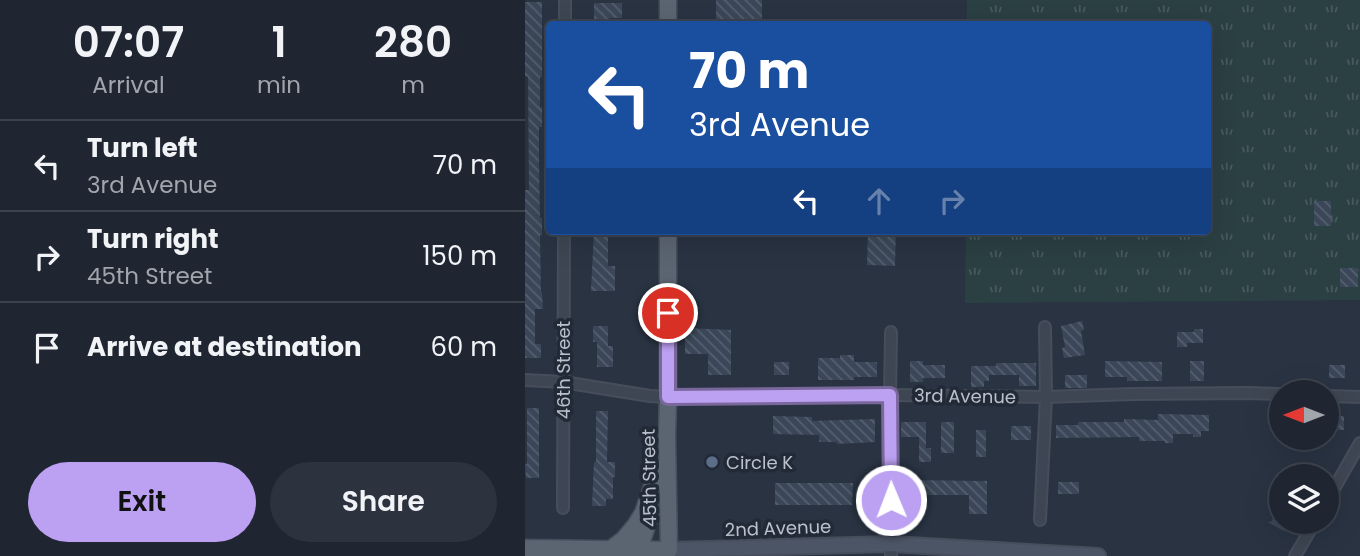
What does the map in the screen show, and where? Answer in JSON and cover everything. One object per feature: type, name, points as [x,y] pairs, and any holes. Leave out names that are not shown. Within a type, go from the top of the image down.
[{"type":"main road","points":[[668,0],[668,21]]},
{"type":"main road","name":"45th Street","points":[[668,235],[669,553]]},
{"type":"main road","points":[[635,550],[643,538],[658,480],[667,463]]},
{"type":"main road","points":[[611,550],[635,526],[643,513],[653,484],[658,480]]},
{"type":"main road","points":[[525,548],[669,553]]},
{"type":"main road","name":"2nd Avenue","points":[[669,553],[891,550],[1098,556]]},
{"type":"street","points":[[565,0],[565,21]]},
{"type":"street","name":"46th Street","points":[[563,508],[564,235]]},
{"type":"street","points":[[1040,520],[1046,397],[1045,327]]},
{"type":"street","points":[[891,331],[891,550]]},
{"type":"street","name":"3rd Avenue","points":[[525,380],[563,382],[668,397],[1046,397],[1269,394]]},
{"type":"street","points":[[1339,396],[1360,397],[1360,390]]},
{"type":"street","points":[[1339,480],[1360,443]]},
{"type":"street","points":[[1295,556],[1308,534]]},
{"type":"green space","points":[[967,0],[1360,0],[1360,300],[965,303],[966,235],[1211,235],[1211,21],[967,21]]},
{"type":"building","points":[[716,0],[762,0],[762,21],[716,21]]},
{"type":"building","points":[[525,2],[542,2],[542,127],[539,127],[539,164],[543,309],[535,309],[535,344],[541,344],[541,358],[525,358],[525,190],[529,190]]},
{"type":"building","points":[[594,3],[622,3],[622,18],[594,21]]},
{"type":"building","points":[[1314,201],[1331,201],[1331,226],[1314,226]]},
{"type":"building","points":[[594,235],[608,235],[608,266],[615,266],[615,291],[591,291]]},
{"type":"building","points":[[868,235],[896,235],[895,266],[867,265]]},
{"type":"building","points":[[1340,268],[1358,268],[1358,287],[1340,287]]},
{"type":"building","points":[[1082,321],[1085,355],[1064,358],[1061,326]]},
{"type":"building","points":[[593,326],[608,326],[608,346],[613,346],[613,367],[597,367],[597,342],[593,342]]},
{"type":"building","points":[[685,328],[731,330],[731,375],[708,375],[708,354],[685,354]]},
{"type":"building","points":[[1194,329],[1203,329],[1203,343],[1187,343],[1187,347],[1177,347],[1177,332],[1194,332]]},
{"type":"building","points":[[840,355],[854,355],[854,362],[877,362],[877,377],[818,380],[818,358],[840,358]]},
{"type":"building","points":[[910,361],[923,361],[923,365],[945,365],[945,378],[923,378],[923,382],[910,382]]},
{"type":"building","points":[[1105,361],[1162,362],[1162,381],[1127,381],[1127,377],[1105,377]]},
{"type":"building","points":[[1190,361],[1204,361],[1204,381],[1190,381]]},
{"type":"building","points":[[774,362],[789,362],[789,375],[774,375]]},
{"type":"building","points":[[996,363],[1036,363],[1036,386],[1019,386],[1019,375],[989,375],[989,381],[984,381],[984,387],[971,387],[971,366],[996,366]]},
{"type":"building","points":[[1329,365],[1345,365],[1345,378],[1329,378]]},
{"type":"building","points":[[1065,375],[1087,375],[1087,388],[1065,388]]},
{"type":"building","points":[[527,408],[539,408],[539,478],[526,478]]},
{"type":"building","points":[[596,411],[608,411],[607,462],[615,462],[613,499],[606,499],[606,506],[592,506],[596,462]]},
{"type":"building","points":[[1158,414],[1209,415],[1209,431],[1201,431],[1201,437],[1193,437],[1193,434],[1173,434],[1173,443],[1139,441],[1139,437],[1056,438],[1056,425],[1124,422],[1124,419],[1158,420]]},
{"type":"building","points":[[773,416],[812,417],[812,421],[875,419],[875,442],[837,444],[819,442],[819,435],[773,434]]},
{"type":"building","points":[[1339,416],[1344,416],[1344,430],[1339,430]]},
{"type":"building","points":[[901,422],[926,422],[926,448],[931,448],[931,462],[919,462],[919,437],[901,437]]},
{"type":"building","points":[[941,422],[954,422],[954,453],[941,453]]},
{"type":"building","points":[[1011,426],[1031,426],[1031,440],[1011,440]]},
{"type":"building","points":[[976,430],[986,430],[986,457],[976,457]]},
{"type":"building","points":[[910,480],[987,481],[987,514],[969,514],[969,495],[910,495]]},
{"type":"building","points":[[1058,482],[1079,482],[1079,494],[1058,494]]},
{"type":"building","points":[[775,483],[853,483],[852,505],[775,505]]},
{"type":"place","name":"Circle K","points":[[712,462]]},
{"type":"route","points":[[668,313],[668,397],[890,395],[891,500]]}]
